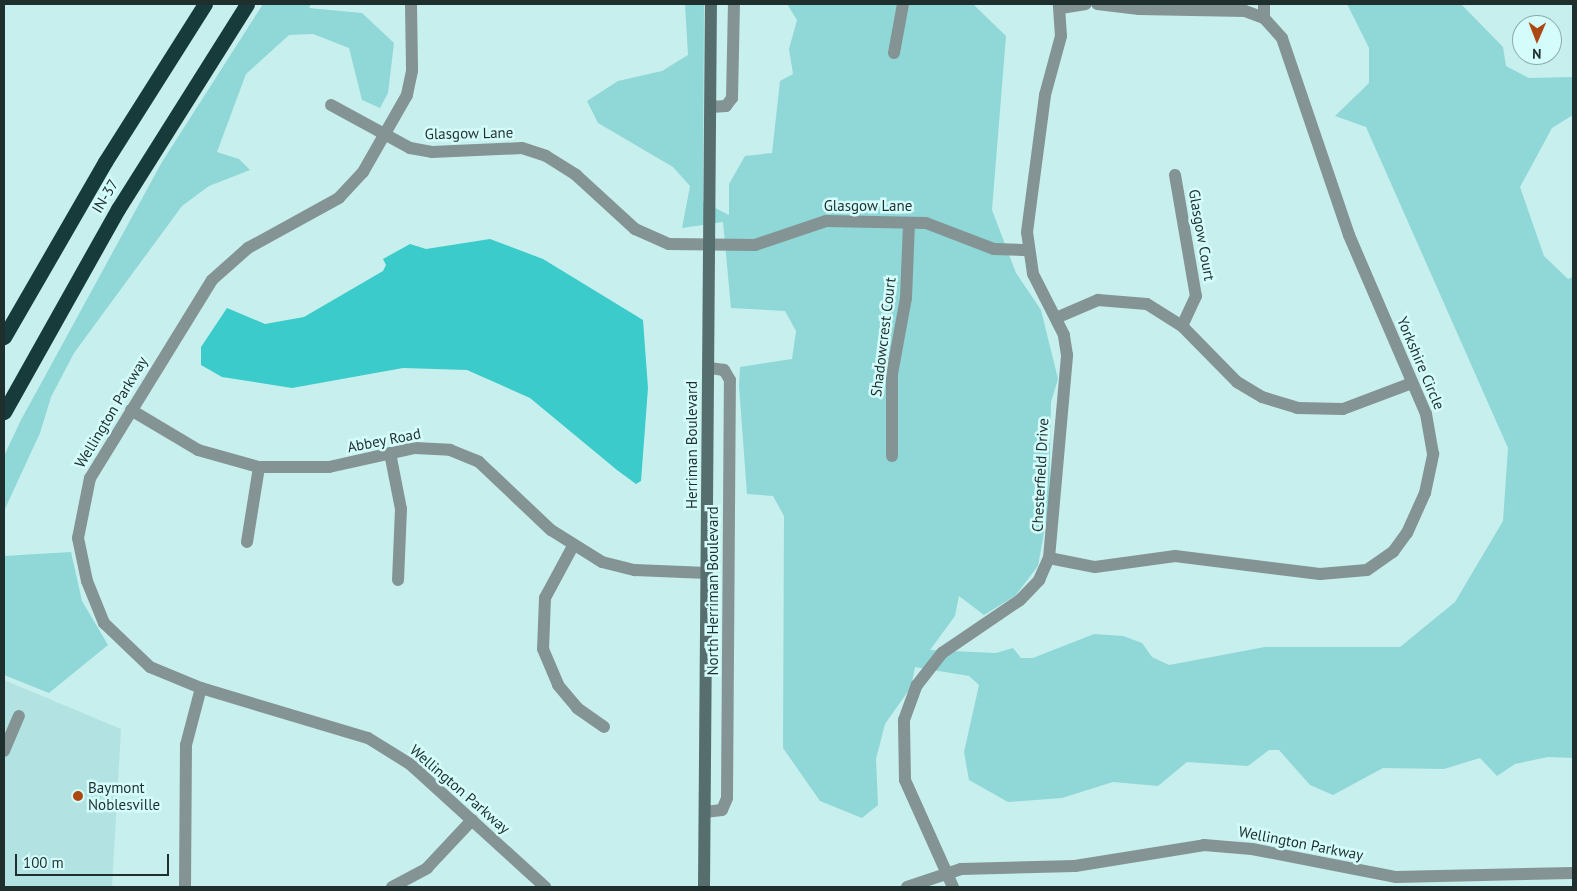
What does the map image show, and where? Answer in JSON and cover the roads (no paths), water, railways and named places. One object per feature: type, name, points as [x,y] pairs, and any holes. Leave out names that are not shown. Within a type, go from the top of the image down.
[{"type":"highway","name":"IN-37","points":[[4,338],[104,162],[205,4]]},
{"type":"highway","name":"IN-37","points":[[4,412],[118,209],[247,4]]},
{"type":"street","name":"Wellington Parkway","points":[[411,4],[410,82],[385,136],[363,172],[339,198],[248,248],[220,270],[131,410],[85,492],[78,532],[82,563],[100,615],[116,637],[150,667],[201,688],[368,738],[410,764],[546,887]]},
{"type":"street","name":"Herriman Boulevard","points":[[704,887],[711,4]]},
{"type":"street","points":[[711,107],[726,106],[732,98],[734,4]]},
{"type":"street","points":[[894,54],[903,4]]},
{"type":"street","points":[[1060,6],[1086,4]]},
{"type":"street","points":[[1097,4],[1139,9],[1245,11],[1264,18],[1264,4]]},
{"type":"street","name":"Chesterfield Drive","points":[[953,887],[905,780],[901,747],[906,713],[925,672],[942,652],[1020,600],[1039,580],[1049,558],[1067,365],[1064,336],[1056,318],[1038,288],[1028,250],[1045,95],[1061,36],[1060,6]]},
{"type":"street","name":"Yorkshire Circle","points":[[1049,558],[1095,567],[1190,557],[1320,574],[1373,567],[1408,533],[1430,479],[1430,429],[1349,235],[1288,51],[1264,18]]},
{"type":"street","name":"Glasgow Lane","points":[[331,105],[385,136],[421,151],[505,148],[540,153],[576,175],[635,230],[669,244],[710,246],[762,243],[817,222],[909,223],[934,224],[994,249],[1028,250]]},
{"type":"street","name":"Glasgow Court","points":[[1176,175],[1196,296],[1182,326]]},
{"type":"street","name":"Shadowcrest Court","points":[[892,456],[892,374],[906,298],[909,223]]},
{"type":"street","points":[[1056,318],[1085,304],[1122,299],[1147,304],[1182,326],[1232,378],[1284,405],[1343,409],[1412,383]]},
{"type":"street","name":"North Herriman Boulevard","points":[[705,812],[722,810],[727,798],[730,380],[724,370],[709,368]]},
{"type":"street","name":"Abbey Road","points":[[131,410],[198,450],[260,468],[329,467],[390,453],[429,447],[469,457],[572,546],[602,562],[635,570],[707,573]]},
{"type":"street","points":[[390,453],[401,509],[398,580]]},
{"type":"street","points":[[247,542],[260,468]]},
{"type":"street","points":[[572,546],[545,598],[541,636],[558,685],[577,708],[604,727]]},
{"type":"street","points":[[185,887],[186,745],[201,688]]},
{"type":"street","points":[[4,752],[19,716]]},
{"type":"street","points":[[392,887],[427,868],[472,820]]},
{"type":"street","name":"Wellington Parkway","points":[[907,887],[946,873],[1075,866],[1183,846],[1224,845],[1396,877],[1573,873]]},
{"type":"place","name":"Baymont Noblesville","points":[[78,796]]}]
